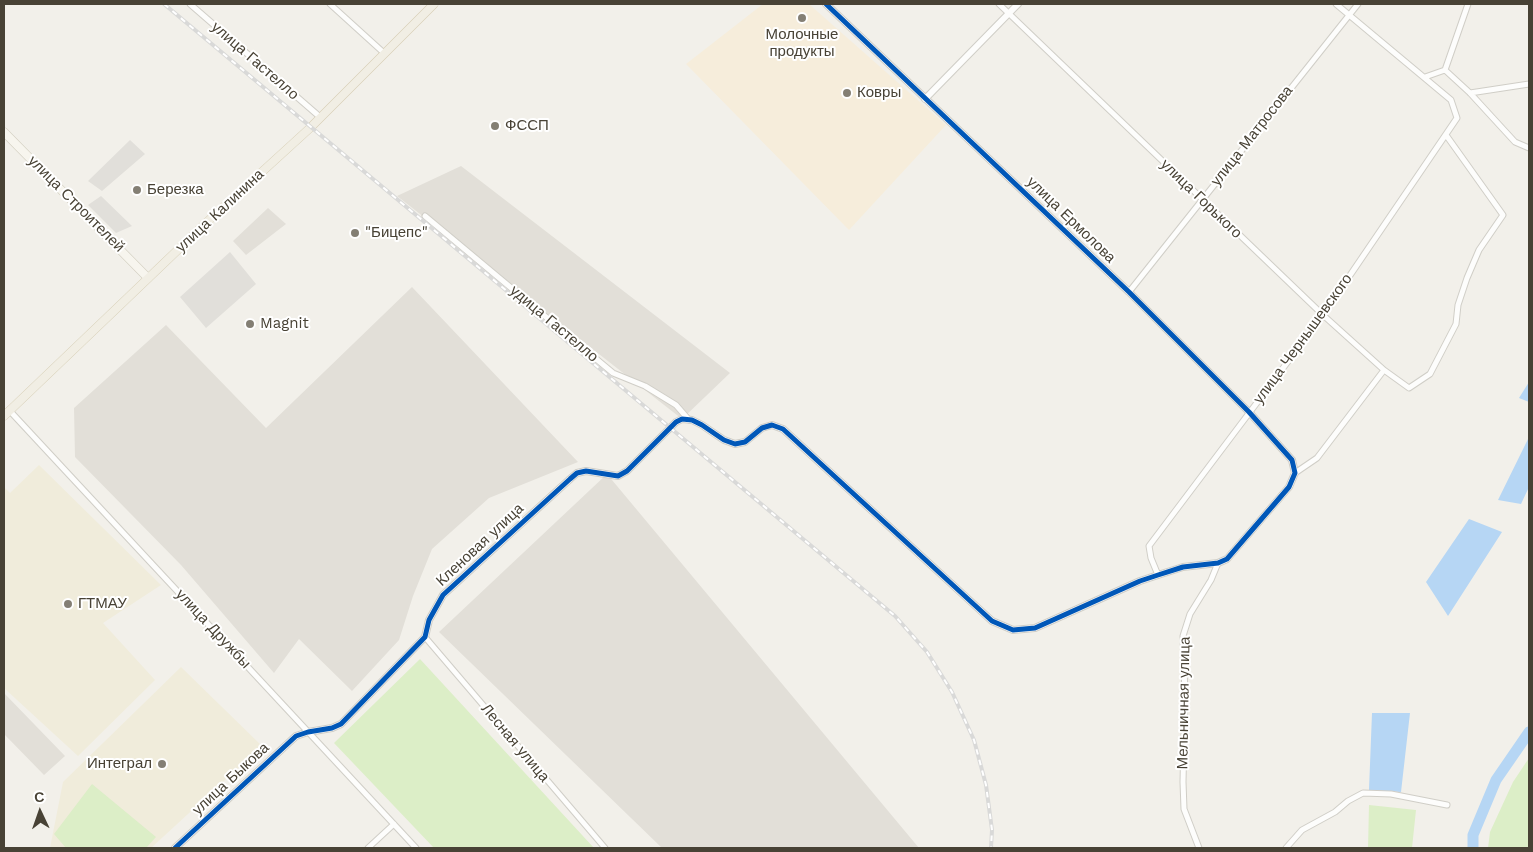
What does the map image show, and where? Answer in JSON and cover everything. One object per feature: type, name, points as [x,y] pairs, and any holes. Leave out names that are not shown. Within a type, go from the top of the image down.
[{"type":"main road","name":"улица Калинина","points":[[7,413],[148,278],[320,118],[434,4]]},
{"type":"main road","name":"улица Строителей","points":[[4,132],[148,278]]},
{"type":"street","name":"улица Гастелло","points":[[190,4],[320,118]]},
{"type":"street","points":[[330,4],[384,53]]},
{"type":"street","name":"улица Ермолова","points":[[826,4],[1128,292],[1249,412],[1292,460],[1295,473]]},
{"type":"street","name":"улица Горького","points":[[999,4],[1142,140],[1201,200],[1323,315],[1384,370],[1409,388],[1430,374],[1456,324],[1458,305],[1479,250],[1502,215],[1446,136]]},
{"type":"street","points":[[925,99],[1018,4]]},
{"type":"street","points":[[1336,4],[1425,77],[1445,70]]},
{"type":"street","name":"улица Матросова","points":[[1128,292],[1358,4]]},
{"type":"street","points":[[1445,70],[1468,4]]},
{"type":"street","points":[[1445,70],[1470,93],[1515,142],[1529,148]]},
{"type":"street","name":"улица Чернышевского","points":[[1158,575],[1151,558],[1149,546],[1323,315],[1457,118],[1451,100],[1425,77]]},
{"type":"street","points":[[1470,93],[1529,84]]},
{"type":"street","name":"удица Гастелло","points":[[425,216],[613,373],[645,386],[676,406],[689,420]]},
{"type":"street","points":[[689,420],[702,424],[724,440],[735,444],[745,442],[762,428],[772,425],[783,430],[992,621],[1013,630],[1035,628],[1140,581],[1158,575],[1183,567],[1218,563],[1227,559],[1289,487],[1295,473],[1318,458],[1384,370]]},
{"type":"street","name":"улица Дружбы","points":[[7,413],[416,848]]},
{"type":"street","name":"Кленовая улица","points":[[308,732],[321,731],[341,724],[425,637],[433,610],[443,595],[577,473],[586,471],[618,476],[627,471],[676,422],[682,419],[689,420]]},
{"type":"street","name":"Мельничная улица","points":[[1199,848],[1184,809],[1185,696],[1183,636],[1190,614],[1211,580],[1218,563]]},
{"type":"street","name":"Лесная улица","points":[[425,637],[605,848]]},
{"type":"street","name":"улица Быкова","points":[[175,848],[296,736],[308,732]]},
{"type":"street","points":[[1286,848],[1302,830],[1335,812],[1348,801],[1363,793],[1391,794],[1447,805]]},
{"type":"street","points":[[368,848],[394,824]]},
{"type":"shaded area","points":[[763,4],[809,4],[946,125],[849,230],[686,64]]},
{"type":"shaded area","points":[[130,140],[145,154],[102,191],[88,181]]},
{"type":"shaded area","points":[[461,166],[730,373],[682,419],[397,196]]},
{"type":"shaded area","points":[[101,196],[132,226],[116,233],[88,205]]},
{"type":"shaded area","points":[[268,208],[286,224],[246,255],[233,241]]},
{"type":"shaded area","points":[[230,252],[256,284],[206,328],[180,297]]},
{"type":"shaded area","points":[[412,287],[578,462],[489,498],[432,549],[413,596],[399,640],[352,691],[299,639],[274,673],[181,565],[75,457],[74,408],[166,325],[266,428]]},
{"type":"shaded area","name":"ГТМАУ","points":[[39,465],[161,585],[103,623],[155,680],[78,756],[4,688],[4,487],[10,493]]},
{"type":"shaded area","points":[[607,474],[919,848],[662,848],[439,632]]},
{"type":"shaded area","name":"Интеграл","points":[[181,667],[262,746],[151,848],[50,848],[63,782]]},
{"type":"shaded area","points":[[4,693],[65,756],[44,775],[4,734]]},
{"type":"green space","points":[[420,659],[594,848],[434,848],[334,743]]},
{"type":"green space","points":[[1529,758],[1529,848],[1488,848],[1490,832],[1513,782]]},
{"type":"green space","points":[[92,784],[156,837],[146,848],[66,848],[54,834]]},
{"type":"green space","points":[[1369,805],[1416,810],[1412,848],[1368,848]]},
{"type":"water","points":[[1529,382],[1529,402],[1519,398]]},
{"type":"water","points":[[1529,437],[1529,487],[1521,504],[1498,500]]},
{"type":"water","points":[[1469,519],[1502,532],[1448,616],[1426,582]]},
{"type":"water","points":[[1372,713],[1410,713],[1401,792],[1369,790]]},
{"type":"waterway","points":[[1473,848],[1473,835],[1496,780],[1529,732]]},
{"type":"railway","points":[[164,4],[895,616],[927,652],[952,692],[974,740],[986,785],[992,830],[991,848]]},
{"type":"cycle path","points":[[175,848],[296,736],[332,728],[341,724],[425,637],[429,620],[443,595],[577,473],[586,471],[618,476],[627,471],[676,422],[682,419],[692,420],[724,440],[735,444],[745,442],[762,428],[772,425],[783,429],[992,621],[1013,630],[1035,628],[1140,581],[1158,575],[1183,567],[1218,563],[1227,559],[1289,487],[1295,473],[1292,460],[1249,412],[1129,292],[826,4]]},
{"type":"place","name":"Молочные продукты","points":[[802,18]]},
{"type":"place","name":"Ковры","points":[[847,93]]},
{"type":"place","name":"ФССП","points":[[495,126]]},
{"type":"place","name":"Березка","points":[[137,190]]},
{"type":"place","name":"\"Бицепс\"","points":[[355,233]]},
{"type":"place","name":"Magnit","points":[[250,324]]},
{"type":"place","name":"ГТМАУ","points":[[68,604]]},
{"type":"place","name":"Интеграл","points":[[162,764]]}]
